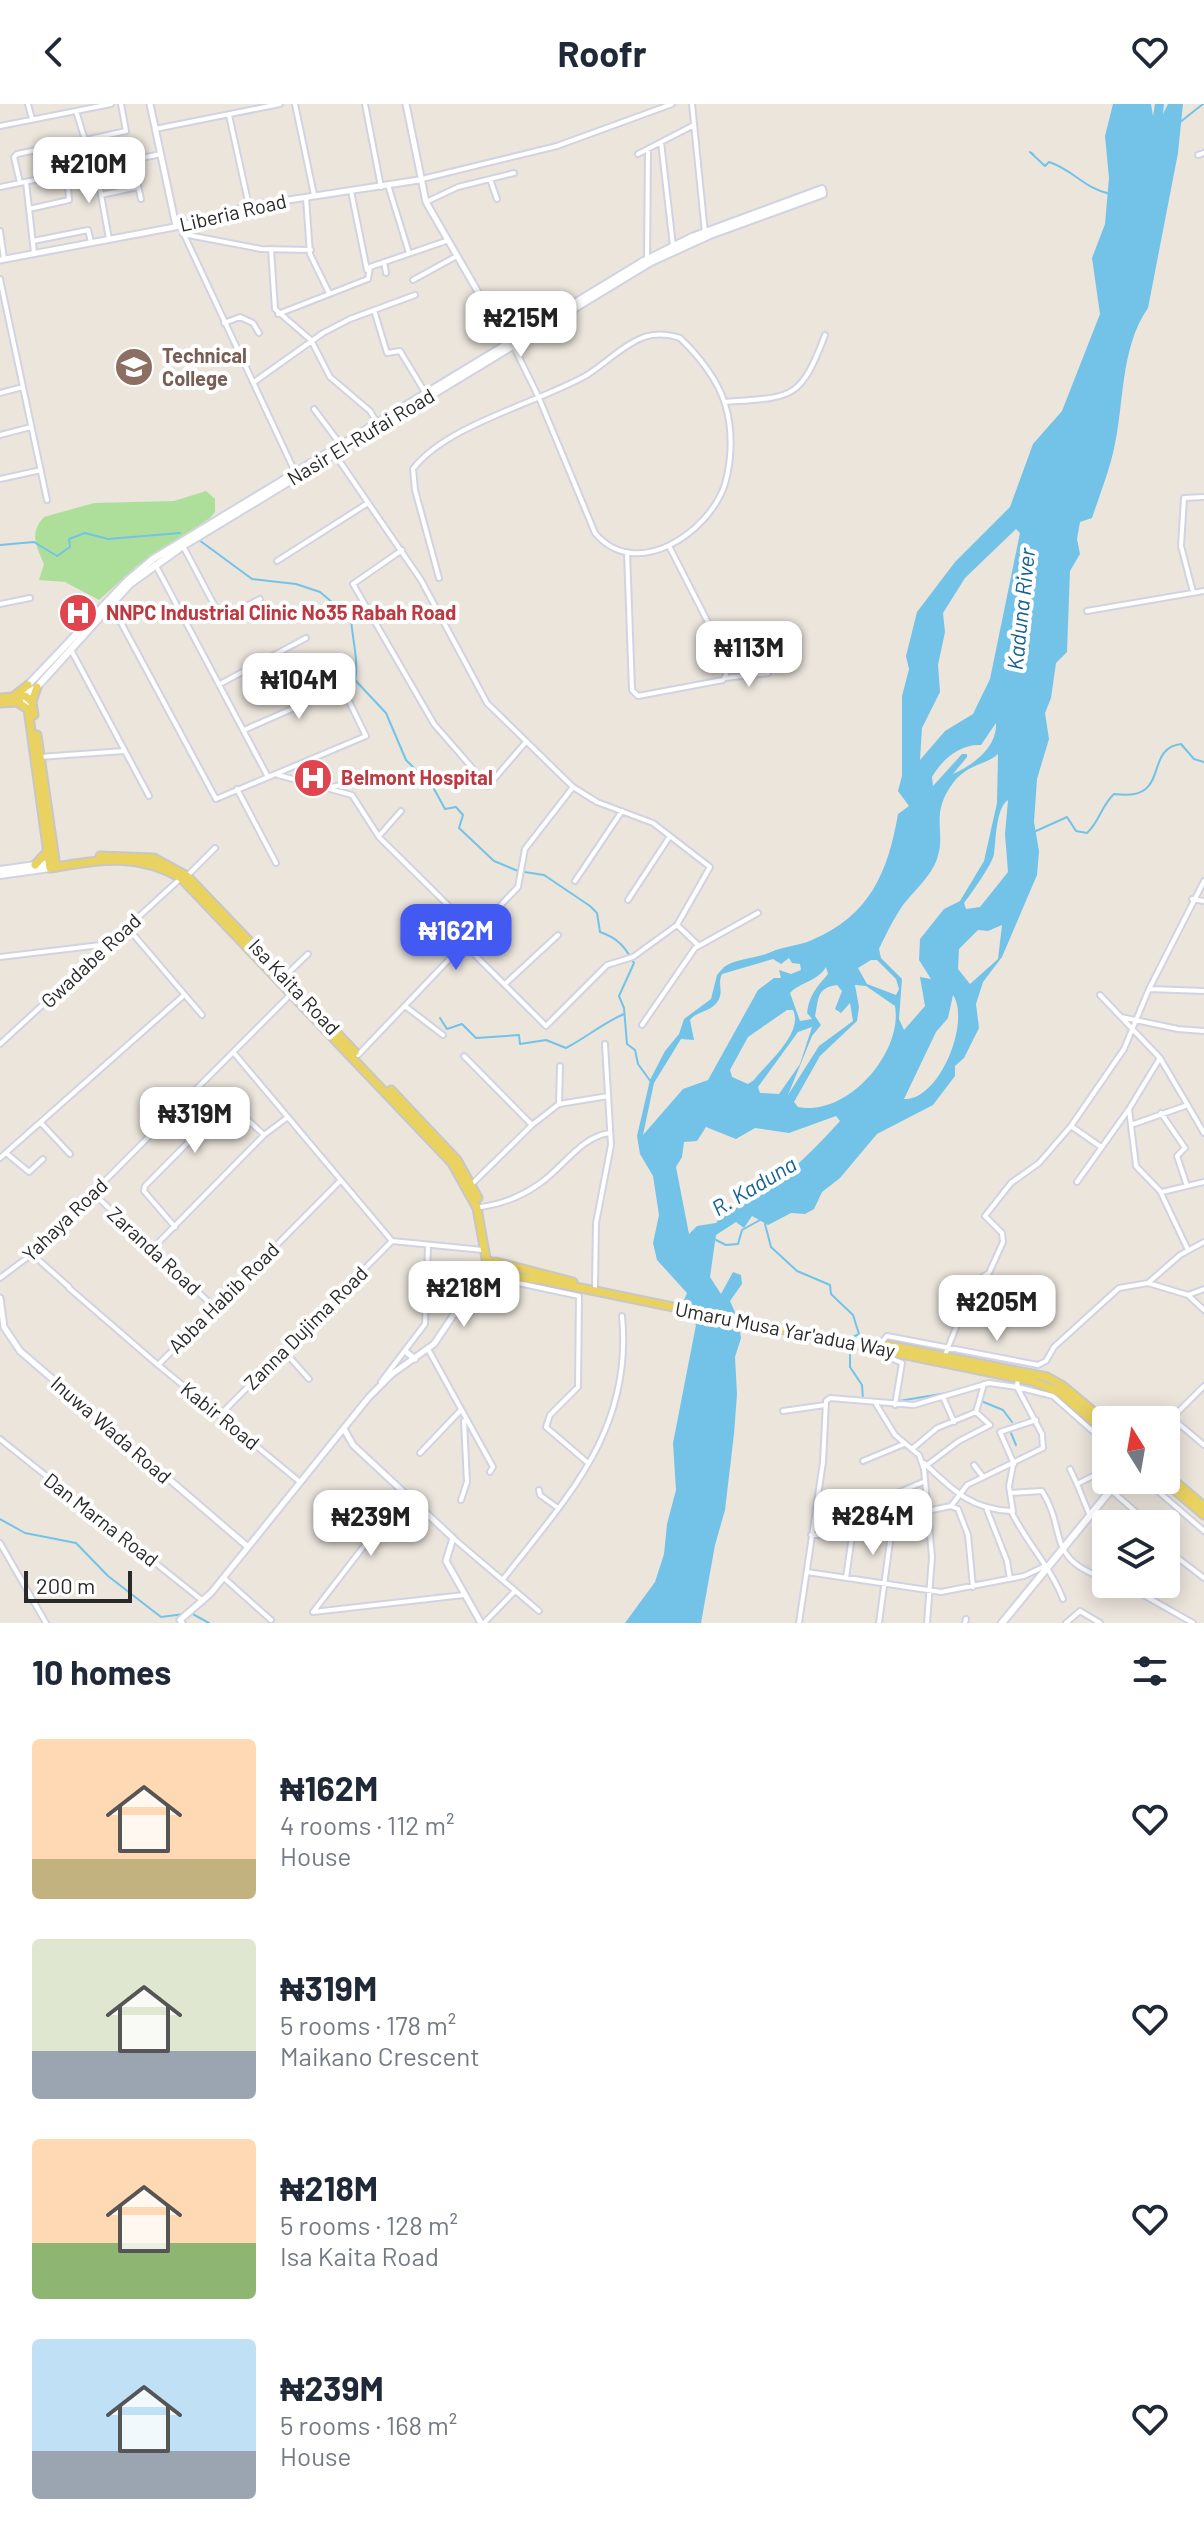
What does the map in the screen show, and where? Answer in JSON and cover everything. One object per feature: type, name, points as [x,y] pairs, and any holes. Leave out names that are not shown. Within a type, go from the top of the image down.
[{"type":"main road","points":[[762,214],[822,189],[823,194]]},
{"type":"main road","name":"Nasir El-Rufai Road","points":[[33,686],[111,604],[155,564],[217,522],[647,259],[705,233],[762,214]]},
{"type":"main road","name":"Nasir El-Rufai Road","points":[[597,292],[680,247],[762,214]]},
{"type":"main road","name":"Nasir El-Rufai Road","points":[[25,696],[138,570],[453,380]]},
{"type":"main road","points":[[13,699],[33,686]]},
{"type":"main road","points":[[33,686],[30,706],[50,851],[55,864]]},
{"type":"main road","points":[[0,701],[25,696],[30,706]]},
{"type":"main road","points":[[13,699],[30,706]]},
{"type":"main road","points":[[35,865],[50,851]]},
{"type":"main road","name":"Isa Kaita Road","points":[[0,872],[35,865],[138,860],[184,877],[285,976],[294,991],[358,1055],[472,1184],[481,1207],[491,1264]]},
{"type":"main road","name":"Isa Kaita Road","points":[[0,872],[55,864]]},
{"type":"main road","name":"Isa Kaita Road","points":[[184,877],[438,1143],[467,1185],[491,1264]]},
{"type":"main road","points":[[491,1264],[499,1269],[497,1274]]},
{"type":"main road","name":"Umaru Musa Yar'adua Way","points":[[491,1264],[631,1297]]},
{"type":"main road","name":"Umaru Musa Yar'adua Way","points":[[497,1274],[759,1322],[882,1347],[1017,1382],[1050,1386],[1092,1420]]},
{"type":"main road","name":"Umaru Musa Yar'adua Way","points":[[882,1347],[946,1352],[1047,1377],[1092,1410]]},
{"type":"main road","points":[[1180,1486],[1204,1506]]},
{"type":"main road","points":[[1062,1551],[1108,1494]]},
{"type":"main road","points":[[1003,1623],[1110,1494]]},
{"type":"main road","points":[[1179,1494],[1204,1515]]},
{"type":"street","points":[[28,104],[32,119]]},
{"type":"street","points":[[0,126],[111,104]]},
{"type":"street","points":[[76,111],[85,140],[126,131],[121,104]]},
{"type":"street","points":[[150,104],[178,226],[295,472]]},
{"type":"street","points":[[155,129],[280,104]]},
{"type":"street","points":[[295,104],[314,195]]},
{"type":"street","points":[[365,104],[381,187]]},
{"type":"street","points":[[406,104],[419,180],[426,202],[539,398],[595,533],[602,542],[627,552],[646,554],[669,546],[702,521],[724,485],[731,432],[725,402],[691,349],[680,338],[658,334],[643,338],[586,375],[539,398],[449,439],[422,458],[413,469],[415,490],[439,578]]},
{"type":"street","points":[[419,180],[557,146],[672,104]]},
{"type":"street","points":[[692,104],[705,233]]},
{"type":"street","points":[[229,115],[249,206]]},
{"type":"street","points":[[638,154],[694,125]]},
{"type":"street","points":[[661,142],[673,246]]},
{"type":"street","points":[[29,209],[69,200],[56,146],[14,157],[29,209],[34,253]]},
{"type":"street","points":[[647,259],[648,149]]},
{"type":"street","points":[[0,187],[161,154]]},
{"type":"street","points":[[132,160],[141,199]]},
{"type":"street","points":[[96,167],[109,239]]},
{"type":"street","points":[[426,202],[458,187],[514,173]]},
{"type":"street","points":[[490,179],[497,199]]},
{"type":"street","name":"Liberia Road","points":[[2,260],[178,226],[249,206],[419,180]]},
{"type":"street","points":[[388,185],[409,253]]},
{"type":"street","points":[[101,195],[139,187]]},
{"type":"street","points":[[278,314],[368,279],[351,191]]},
{"type":"street","points":[[306,198],[312,259],[329,293]]},
{"type":"street","points":[[33,241],[88,230],[91,242]]},
{"type":"street","points":[[0,231],[2,260]]},
{"type":"street","points":[[183,234],[271,249],[311,250]]},
{"type":"street","points":[[367,270],[446,241]]},
{"type":"street","points":[[271,249],[272,295],[278,314],[312,341],[330,377],[380,423]]},
{"type":"street","points":[[413,280],[455,257]]},
{"type":"street","points":[[384,262],[386,273]]},
{"type":"street","points":[[0,279],[47,500]]},
{"type":"street","points":[[254,382],[312,341],[374,310],[415,295]]},
{"type":"street","points":[[374,310],[387,353],[400,351],[426,394]]},
{"type":"street","points":[[224,323],[240,317],[253,323],[259,333]]},
{"type":"street","points":[[725,402],[792,393],[810,373],[825,335]]},
{"type":"street","points":[[0,393],[23,387]]},
{"type":"street","points":[[314,409],[341,445]]},
{"type":"street","points":[[0,435],[31,427]]},
{"type":"street","points":[[334,453],[402,550],[474,684],[525,743],[573,787],[597,802],[670,836],[710,867],[677,925],[633,957],[604,968],[546,1026],[464,944]]},
{"type":"street","points":[[0,479],[41,470]]},
{"type":"street","points":[[1193,592],[1181,546],[1184,498],[1204,497]]},
{"type":"street","points":[[277,561],[368,503]]},
{"type":"street","points":[[183,546],[221,618],[260,599]]},
{"type":"street","points":[[669,546],[717,640],[727,670],[725,678]]},
{"type":"street","points":[[402,550],[353,584],[410,689],[460,758],[488,786],[525,743]]},
{"type":"street","points":[[627,552],[634,694],[678,690],[725,678],[768,673]]},
{"type":"street","points":[[155,564],[268,777]]},
{"type":"street","points":[[1087,611],[1204,591]]},
{"type":"street","points":[[0,604],[30,598]]},
{"type":"street","points":[[111,604],[214,797],[218,799],[365,739],[366,732],[342,687],[244,730]]},
{"type":"street","points":[[220,684],[306,638]]},
{"type":"street","points":[[70,648],[149,796]]},
{"type":"street","points":[[38,758],[124,751]]},
{"type":"street","points":[[277,775],[352,795],[379,837],[475,932]]},
{"type":"street","points":[[325,788],[379,779]]},
{"type":"street","points":[[358,1055],[518,887],[525,849],[573,787]]},
{"type":"street","points":[[237,789],[276,863]]},
{"type":"street","points":[[379,837],[401,811]]},
{"type":"street","points":[[575,881],[622,811]]},
{"type":"street","points":[[628,900],[670,836]]},
{"type":"street","name":"Gwadabe Road","points":[[0,1044],[215,848]]},
{"type":"street","points":[[1204,881],[1192,899],[1149,989],[1124,1049],[1071,1126],[1039,1163],[1011,1183],[985,1216],[1002,1233],[1003,1242],[989,1273],[965,1288],[963,1310],[946,1352],[1038,1365],[1046,1361],[1054,1347],[1117,1290],[1148,1283],[1188,1250],[1204,1242]]},
{"type":"street","points":[[1192,899],[1204,901]]},
{"type":"street","points":[[642,1025],[698,945],[758,913]]},
{"type":"street","points":[[677,925],[698,945]]},
{"type":"street","points":[[127,927],[202,1015]]},
{"type":"street","points":[[505,984],[558,935]]},
{"type":"street","points":[[0,957],[109,944]]},
{"type":"street","points":[[285,976],[308,954]]},
{"type":"street","points":[[1149,989],[1204,991]]},
{"type":"street","name":"Yahaya Road","points":[[0,1278],[32,1254],[294,991]]},
{"type":"street","points":[[1100,995],[1160,1058],[1203,1130]]},
{"type":"street","points":[[0,1158],[183,996]]},
{"type":"street","points":[[405,1006],[443,1035]]},
{"type":"street","points":[[1121,1017],[1204,1031]]},
{"type":"street","points":[[595,1287],[596,1223],[610,1153],[605,1044]]},
{"type":"street","points":[[234,1053],[339,1182],[392,1241],[428,1248],[486,1250]]},
{"type":"street","points":[[464,1056],[532,1125]]},
{"type":"street","points":[[1077,1182],[1129,1109],[1160,1058]]},
{"type":"street","points":[[559,1104],[560,1066]]},
{"type":"street","points":[[472,1184],[532,1125],[559,1104],[608,1096]]},
{"type":"street","points":[[175,1227],[144,1191],[145,1186],[225,1105],[232,1105],[264,1135]]},
{"type":"street","points":[[1131,1125],[1186,1106]]},
{"type":"street","points":[[1129,1109],[1136,1166],[1160,1191],[1188,1250]]},
{"type":"street","points":[[1161,1113],[1185,1147],[1177,1156],[1187,1186]]},
{"type":"street","points":[[153,1248],[264,1135],[288,1117]]},
{"type":"street","points":[[41,1123],[70,1154]]},
{"type":"street","points":[[1071,1126],[1101,1147]]},
{"type":"street","points":[[481,1207],[497,1205],[539,1184],[590,1140],[610,1133]]},
{"type":"street","points":[[6,1153],[29,1172],[43,1159]]},
{"type":"street","name":"Abba Habib Road","points":[[69,1288],[158,1365],[339,1182]]},
{"type":"street","points":[[1160,1191],[1167,1193],[1204,1182]]},
{"type":"street","name":"Zaranda Road","points":[[93,1193],[215,1308]]},
{"type":"street","name":"Zanna Dujima Road","points":[[220,1415],[392,1241]]},
{"type":"street","points":[[179,1622],[224,1578],[425,1324],[428,1248]]},
{"type":"street","name":"Kabir Road","points":[[32,1254],[158,1365],[300,1482]]},
{"type":"street","points":[[369,1397],[392,1374],[428,1349],[491,1264]]},
{"type":"street","points":[[475,1287],[497,1274],[509,1281],[579,1296],[578,1387],[550,1415],[546,1427],[588,1463]]},
{"type":"street","points":[[1148,1283],[1188,1295],[1204,1310]]},
{"type":"street","points":[[1188,1295],[1204,1289]]},
{"type":"street","name":"Inuwa Wada Road","points":[[0,1298],[4,1327],[20,1351],[248,1547]]},
{"type":"street","points":[[504,1578],[558,1508],[608,1431],[624,1365],[622,1316]]},
{"type":"street","points":[[882,1347],[884,1355],[902,1363],[895,1405]]},
{"type":"street","points":[[428,1349],[493,1467],[490,1472]]},
{"type":"street","points":[[284,1351],[309,1379]]},
{"type":"street","points":[[405,1351],[416,1359]]},
{"type":"street","points":[[951,1506],[959,1494],[983,1477],[1043,1448],[1045,1440],[1017,1382]]},
{"type":"street","points":[[799,1623],[823,1462],[825,1405],[830,1398],[914,1405],[984,1384],[1017,1382],[1053,1396],[1092,1431]]},
{"type":"street","points":[[912,1449],[937,1428],[976,1412],[984,1384]]},
{"type":"street","points":[[1180,1410],[1204,1386]]},
{"type":"street","points":[[943,1397],[954,1422]]},
{"type":"street","points":[[876,1404],[904,1444],[959,1494],[987,1510],[1013,1514]]},
{"type":"street","points":[[783,1411],[825,1405]]},
{"type":"street","points":[[420,1453],[460,1411]]},
{"type":"street","points":[[924,1465],[990,1425],[976,1412]]},
{"type":"street","points":[[461,1500],[467,1482],[464,1419]]},
{"type":"street","points":[[1036,1420],[1000,1432],[1013,1465],[1010,1493],[1013,1514],[1020,1532],[1034,1545],[1063,1599]]},
{"type":"street","points":[[1180,1425],[1204,1445]]},
{"type":"street","points":[[344,1429],[353,1445],[453,1538],[504,1578],[514,1592],[539,1611]]},
{"type":"street","name":"Dan Marna Road","points":[[0,1439],[203,1601]]},
{"type":"street","points":[[863,1461],[904,1444]]},
{"type":"street","points":[[924,1465],[932,1591],[927,1623]]},
{"type":"street","points":[[974,1465],[983,1477]]},
{"type":"street","points":[[1070,1469],[1090,1516]]},
{"type":"street","points":[[1077,1484],[1092,1476]]},
{"type":"street","points":[[816,1508],[857,1510],[925,1482]]},
{"type":"street","points":[[1010,1493],[1039,1489],[1044,1492],[1062,1551],[1092,1571]]},
{"type":"street","points":[[539,1490],[558,1508]]},
{"type":"street","points":[[405,1493],[313,1612],[464,1595]]},
{"type":"street","points":[[1115,1494],[1134,1510]]},
{"type":"street","points":[[1161,1494],[1204,1531]]},
{"type":"street","points":[[927,1511],[951,1506],[958,1509],[968,1535],[973,1587]]},
{"type":"street","points":[[987,1510],[1007,1561],[1010,1579]]},
{"type":"street","points":[[811,1535],[891,1534],[929,1526]]},
{"type":"street","points":[[879,1623],[891,1534]]},
{"type":"street","points":[[846,1578],[852,1536]]},
{"type":"street","points":[[453,1538],[446,1561],[483,1623],[514,1592]]},
{"type":"street","points":[[0,1543],[46,1623]]},
{"type":"street","points":[[1180,1559],[1204,1578]]},
{"type":"street","points":[[807,1572],[932,1591],[973,1587],[1046,1569]]},
{"type":"street","points":[[224,1578],[271,1620]]},
{"type":"street","points":[[1147,1598],[1193,1623]]},
{"type":"street","points":[[1066,1623],[1080,1611],[1100,1623]]},
{"type":"green space","points":[[206,491],[215,499],[215,512],[210,518],[137,566],[99,600],[65,582],[39,580],[44,564],[35,534],[44,517],[94,503],[174,501]]},
{"type":"water","name":"Kaduna River","points":[[1113,104],[1151,104],[1153,116],[1155,104],[1164,104],[1163,114],[1168,104],[1183,104],[1178,153],[1148,308],[1127,360],[1113,453],[1092,518],[1080,522],[1077,539],[1080,554],[1070,571],[1067,652],[1056,663],[1051,698],[1045,713],[1049,739],[1037,779],[1034,822],[1039,851],[1037,875],[1002,957],[983,982],[976,1004],[979,1028],[964,1058],[955,1066],[955,1076],[933,1105],[877,1134],[840,1178],[822,1192],[814,1209],[805,1214],[791,1213],[768,1225],[752,1216],[744,1228],[736,1222],[716,1235],[710,1277],[721,1294],[733,1272],[741,1275],[742,1284],[730,1301],[738,1319],[741,1338],[735,1357],[737,1394],[725,1510],[715,1545],[701,1623],[625,1623],[655,1582],[664,1554],[667,1524],[676,1490],[673,1443],[696,1325],[685,1316],[681,1307],[687,1293],[657,1260],[653,1243],[659,1215],[653,1176],[640,1154],[637,1136],[650,1080],[665,1051],[679,1034],[684,1019],[711,999],[717,975],[724,967],[807,942],[832,930],[862,905],[873,890],[888,855],[898,814],[909,806],[898,791],[902,776],[902,696],[909,669],[906,656],[917,612],[955,562],[1010,507],[1033,444],[1062,411],[1100,314],[1092,258],[1105,224],[1109,178],[1105,136]],"holes":[[[1016,529],[1020,533],[990,679],[973,714],[945,731],[920,760],[922,728],[940,692],[938,665],[945,632],[943,613],[965,578]],[[996,723],[988,748],[968,766],[953,774],[967,757],[967,754],[962,754],[933,786],[932,777],[941,765],[965,747],[981,745]],[[998,754],[997,803],[984,861],[960,901],[944,909],[920,939],[919,960],[931,979],[920,977],[925,1006],[904,1030],[899,1019],[902,979],[881,958],[879,949],[900,910],[934,866],[940,844],[941,806],[945,795],[958,777]],[[1008,800],[1005,834],[1008,872],[980,907],[966,909],[964,903],[993,858],[999,817]],[[1002,925],[998,959],[970,984],[958,969],[959,949],[978,930],[988,931]],[[789,958],[792,963],[800,964],[801,970],[791,974],[779,970],[781,978],[774,978],[758,990],[708,1080],[683,1089],[643,1135],[654,1083],[681,1039],[694,1040],[690,1020],[718,1001],[722,974],[773,959],[781,964]],[[877,960],[896,979],[899,989],[896,995],[867,984],[858,968]],[[826,967],[828,974],[814,992],[808,1007],[807,1013],[812,1019],[800,1021],[790,993],[818,976]],[[837,985],[842,991],[835,1009],[841,1013],[850,1003],[853,1021],[819,1046],[788,1095],[812,1036],[821,1025],[815,1016],[822,992]],[[855,985],[866,986],[895,1006],[895,1024],[890,1043],[868,1078],[835,1102],[817,1107],[798,1107],[794,1102],[820,1056],[857,1021],[859,1007]],[[953,995],[958,1023],[948,1058],[929,1087],[917,1096],[904,1099],[936,1032],[948,1018]],[[787,1010],[793,1010],[795,1019],[789,1038],[754,1080],[748,1084],[732,1077],[730,1070],[748,1037]],[[812,1027],[800,1064],[779,1094],[760,1093],[758,1087],[798,1032]],[[836,1116],[840,1121],[768,1189],[725,1214],[716,1223],[697,1226],[689,1234],[676,1167],[682,1157],[684,1142],[697,1141],[706,1127],[736,1139],[755,1128],[789,1133]]]},
{"type":"waterway","points":[[1179,123],[1203,104]]},
{"type":"waterway","points":[[1033,154],[1030,152],[1045,166],[1049,162],[1057,165],[1093,188],[1110,194]]},
{"type":"waterway","points":[[0,545],[34,542],[57,556],[70,547],[69,539],[85,533],[108,539],[180,533]]},
{"type":"waterway","points":[[199,540],[252,579],[296,584],[320,592],[351,618],[356,657],[355,680],[386,713],[406,760],[433,787],[445,809],[456,807],[463,815],[459,828],[494,861],[518,871],[544,875],[590,906],[597,913],[600,932],[616,940],[627,952],[634,963],[619,996],[624,1008],[627,1044],[635,1050],[638,1064],[651,1082]]},
{"type":"waterway","points":[[1036,831],[1067,817],[1076,831],[1087,833],[1114,794],[1132,794],[1144,790],[1151,783],[1162,755],[1169,748],[1181,744],[1194,759],[1204,762]]},
{"type":"waterway","points":[[440,1018],[447,1029],[462,1024],[476,1038],[519,1035],[520,1044],[546,1040],[566,1048],[624,1014]]},
{"type":"waterway","points":[[714,1239],[726,1245],[738,1244],[742,1230],[760,1220]]},
{"type":"waterway","points":[[765,1224],[771,1247],[797,1271],[830,1285],[831,1294],[853,1315],[859,1334],[853,1337]]},
{"type":"waterway","points":[[850,1345],[850,1367],[862,1385],[863,1399]]},
{"type":"waterway","points":[[899,1401],[947,1393]]},
{"type":"waterway","points":[[981,1401],[1003,1410],[1012,1422]]},
{"type":"waterway","points":[[1011,1433],[1016,1445]]},
{"type":"waterway","points":[[0,1519],[25,1533],[76,1543],[108,1576],[161,1617],[184,1614]]},
{"type":"waterway","points":[[189,1612],[209,1623]]},
{"type":"place","name":"Technical College","points":[[134,367]]},
{"type":"place","name":"NNPC Industrial Clinic No35 Rabah Road","points":[[78,613]]},
{"type":"place","name":"Belmont Hospital","points":[[313,778]]},
{"type":"water label","name":"R. Kaduna","points":[[754,1186]]}]
